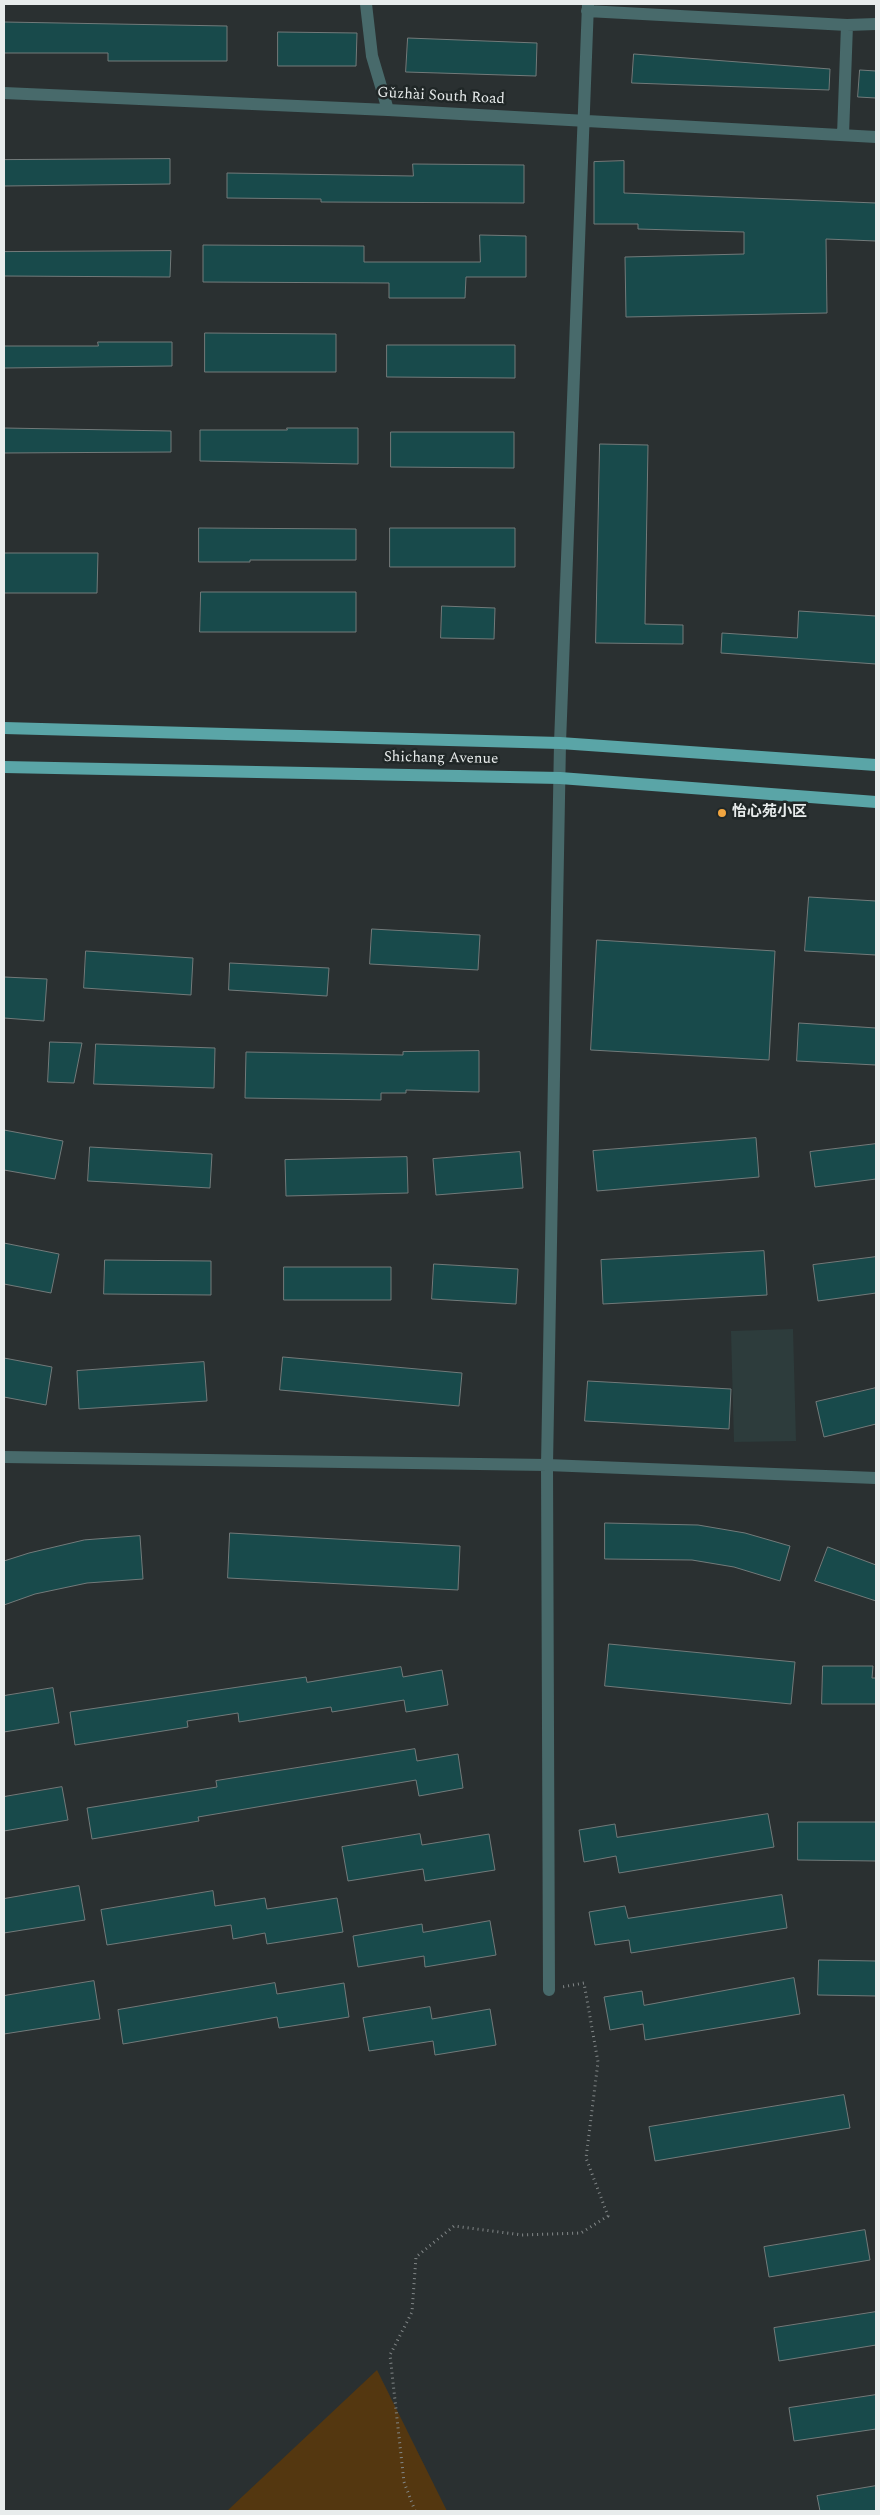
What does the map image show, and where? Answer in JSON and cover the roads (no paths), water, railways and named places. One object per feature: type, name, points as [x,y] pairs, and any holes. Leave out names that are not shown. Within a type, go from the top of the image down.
[{"type":"main road","name":"Shichang Avenue","points":[[4,728],[560,743],[876,765]]},
{"type":"main road","name":"Shichang Avenue","points":[[4,768],[560,778],[876,802]]},
{"type":"street","points":[[366,4],[372,56],[388,110]]},
{"type":"street","points":[[549,1990],[546,1465],[560,743],[582,121],[588,7],[847,25],[876,24]]},
{"type":"street","points":[[843,135],[847,25]]},
{"type":"street","name":"Gǔzhài South Road","points":[[4,93],[388,110],[876,136]]},
{"type":"street","points":[[4,1457],[546,1465],[876,1478]]},
{"type":"place","name":"怡心苑小区","points":[[722,813]]}]
